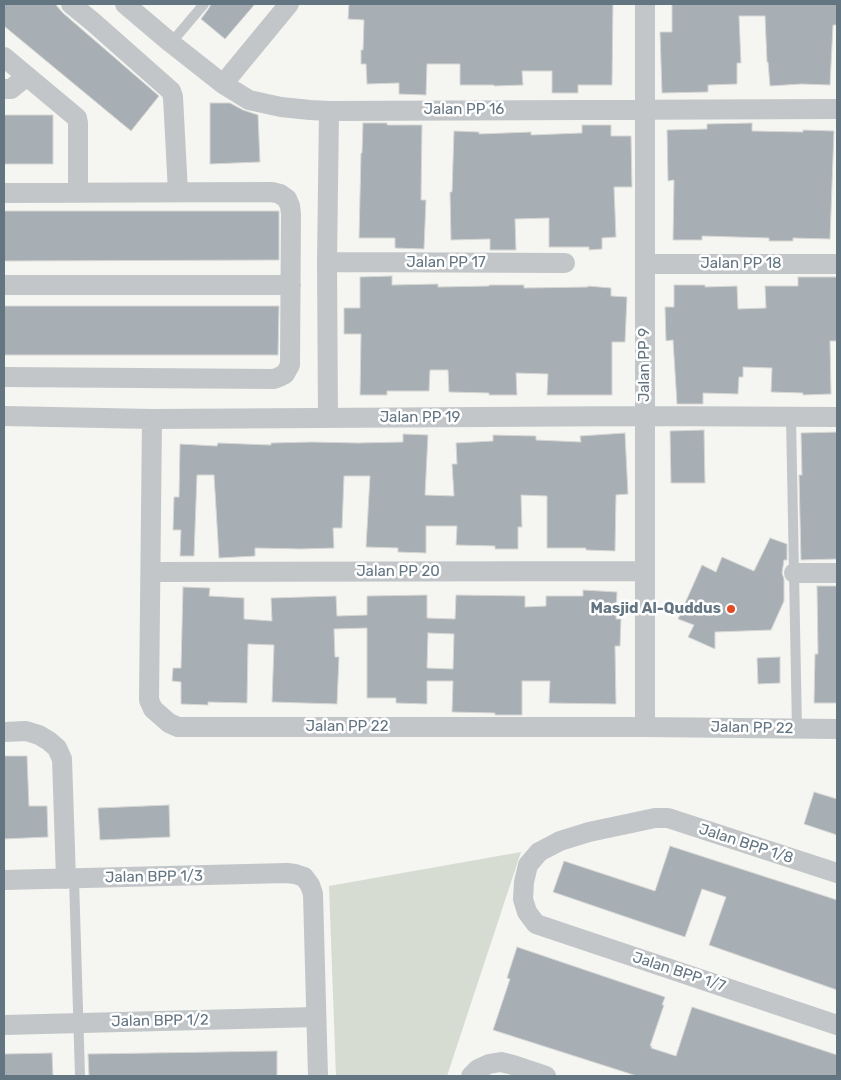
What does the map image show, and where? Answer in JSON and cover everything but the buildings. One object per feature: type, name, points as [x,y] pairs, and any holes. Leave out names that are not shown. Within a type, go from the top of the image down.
[{"type":"street","points":[[87,12],[120,4]]},
{"type":"street","name":"Jalan PP 16","points":[[124,4],[223,84],[249,100],[281,107],[329,111],[837,109]]},
{"type":"street","points":[[223,84],[289,4]]},
{"type":"street","name":"Jalan PP 9","points":[[645,4],[645,727]]},
{"type":"street","points":[[87,12],[171,91],[173,98],[178,192]]},
{"type":"street","points":[[4,57],[77,118],[78,193]]},
{"type":"street","points":[[4,89],[11,89],[27,76]]},
{"type":"street","points":[[328,418],[327,262],[329,111]]},
{"type":"street","points":[[4,193],[272,192],[286,198],[291,214],[290,365],[285,374],[280,377],[274,379],[4,377]]},
{"type":"street","name":"Jalan PP 17","points":[[327,262],[565,263]]},
{"type":"street","name":"Jalan PP 18","points":[[645,264],[837,264]]},
{"type":"street","points":[[4,286],[291,285]]},
{"type":"street","name":"Jalan PP 19","points":[[4,416],[152,419],[645,416],[837,417]]},
{"type":"street","name":"Jalan PP 22","points":[[152,419],[149,700],[153,709],[168,723],[178,727],[837,729]]},
{"type":"street","name":"Jalan PP 20","points":[[151,572],[645,571]]},
{"type":"street","points":[[794,573],[837,573]]},
{"type":"street","points":[[4,732],[26,731],[38,735],[57,748],[62,759],[70,879]]},
{"type":"street","name":"Jalan BPP 1/8","points":[[527,912],[523,898],[524,882],[528,865],[539,852],[560,841],[580,835],[655,818],[668,818],[837,873]]},
{"type":"street","name":"Jalan BPP 1/3","points":[[4,880],[287,873],[304,877],[310,884],[313,894],[316,1017]]},
{"type":"street","name":"Jalan BPP 1/7","points":[[527,912],[536,924],[837,1025]]},
{"type":"street","points":[[316,1017],[318,1076]]},
{"type":"street","name":"Jalan BPP 1/2","points":[[4,1025],[316,1017]]},
{"type":"street","points":[[471,1076],[478,1069],[489,1064],[501,1062],[546,1076]]},
{"type":"lane","points":[[171,43],[204,4]]},
{"type":"lane","points":[[791,417],[797,729]]},
{"type":"lane","points":[[70,879],[79,1023],[80,1076]]},
{"type":"shaded area","points":[[521,852],[447,1076],[336,1076],[329,886]]},
{"type":"place","name":"Masjid Al-Quddus","points":[[731,609]]}]
